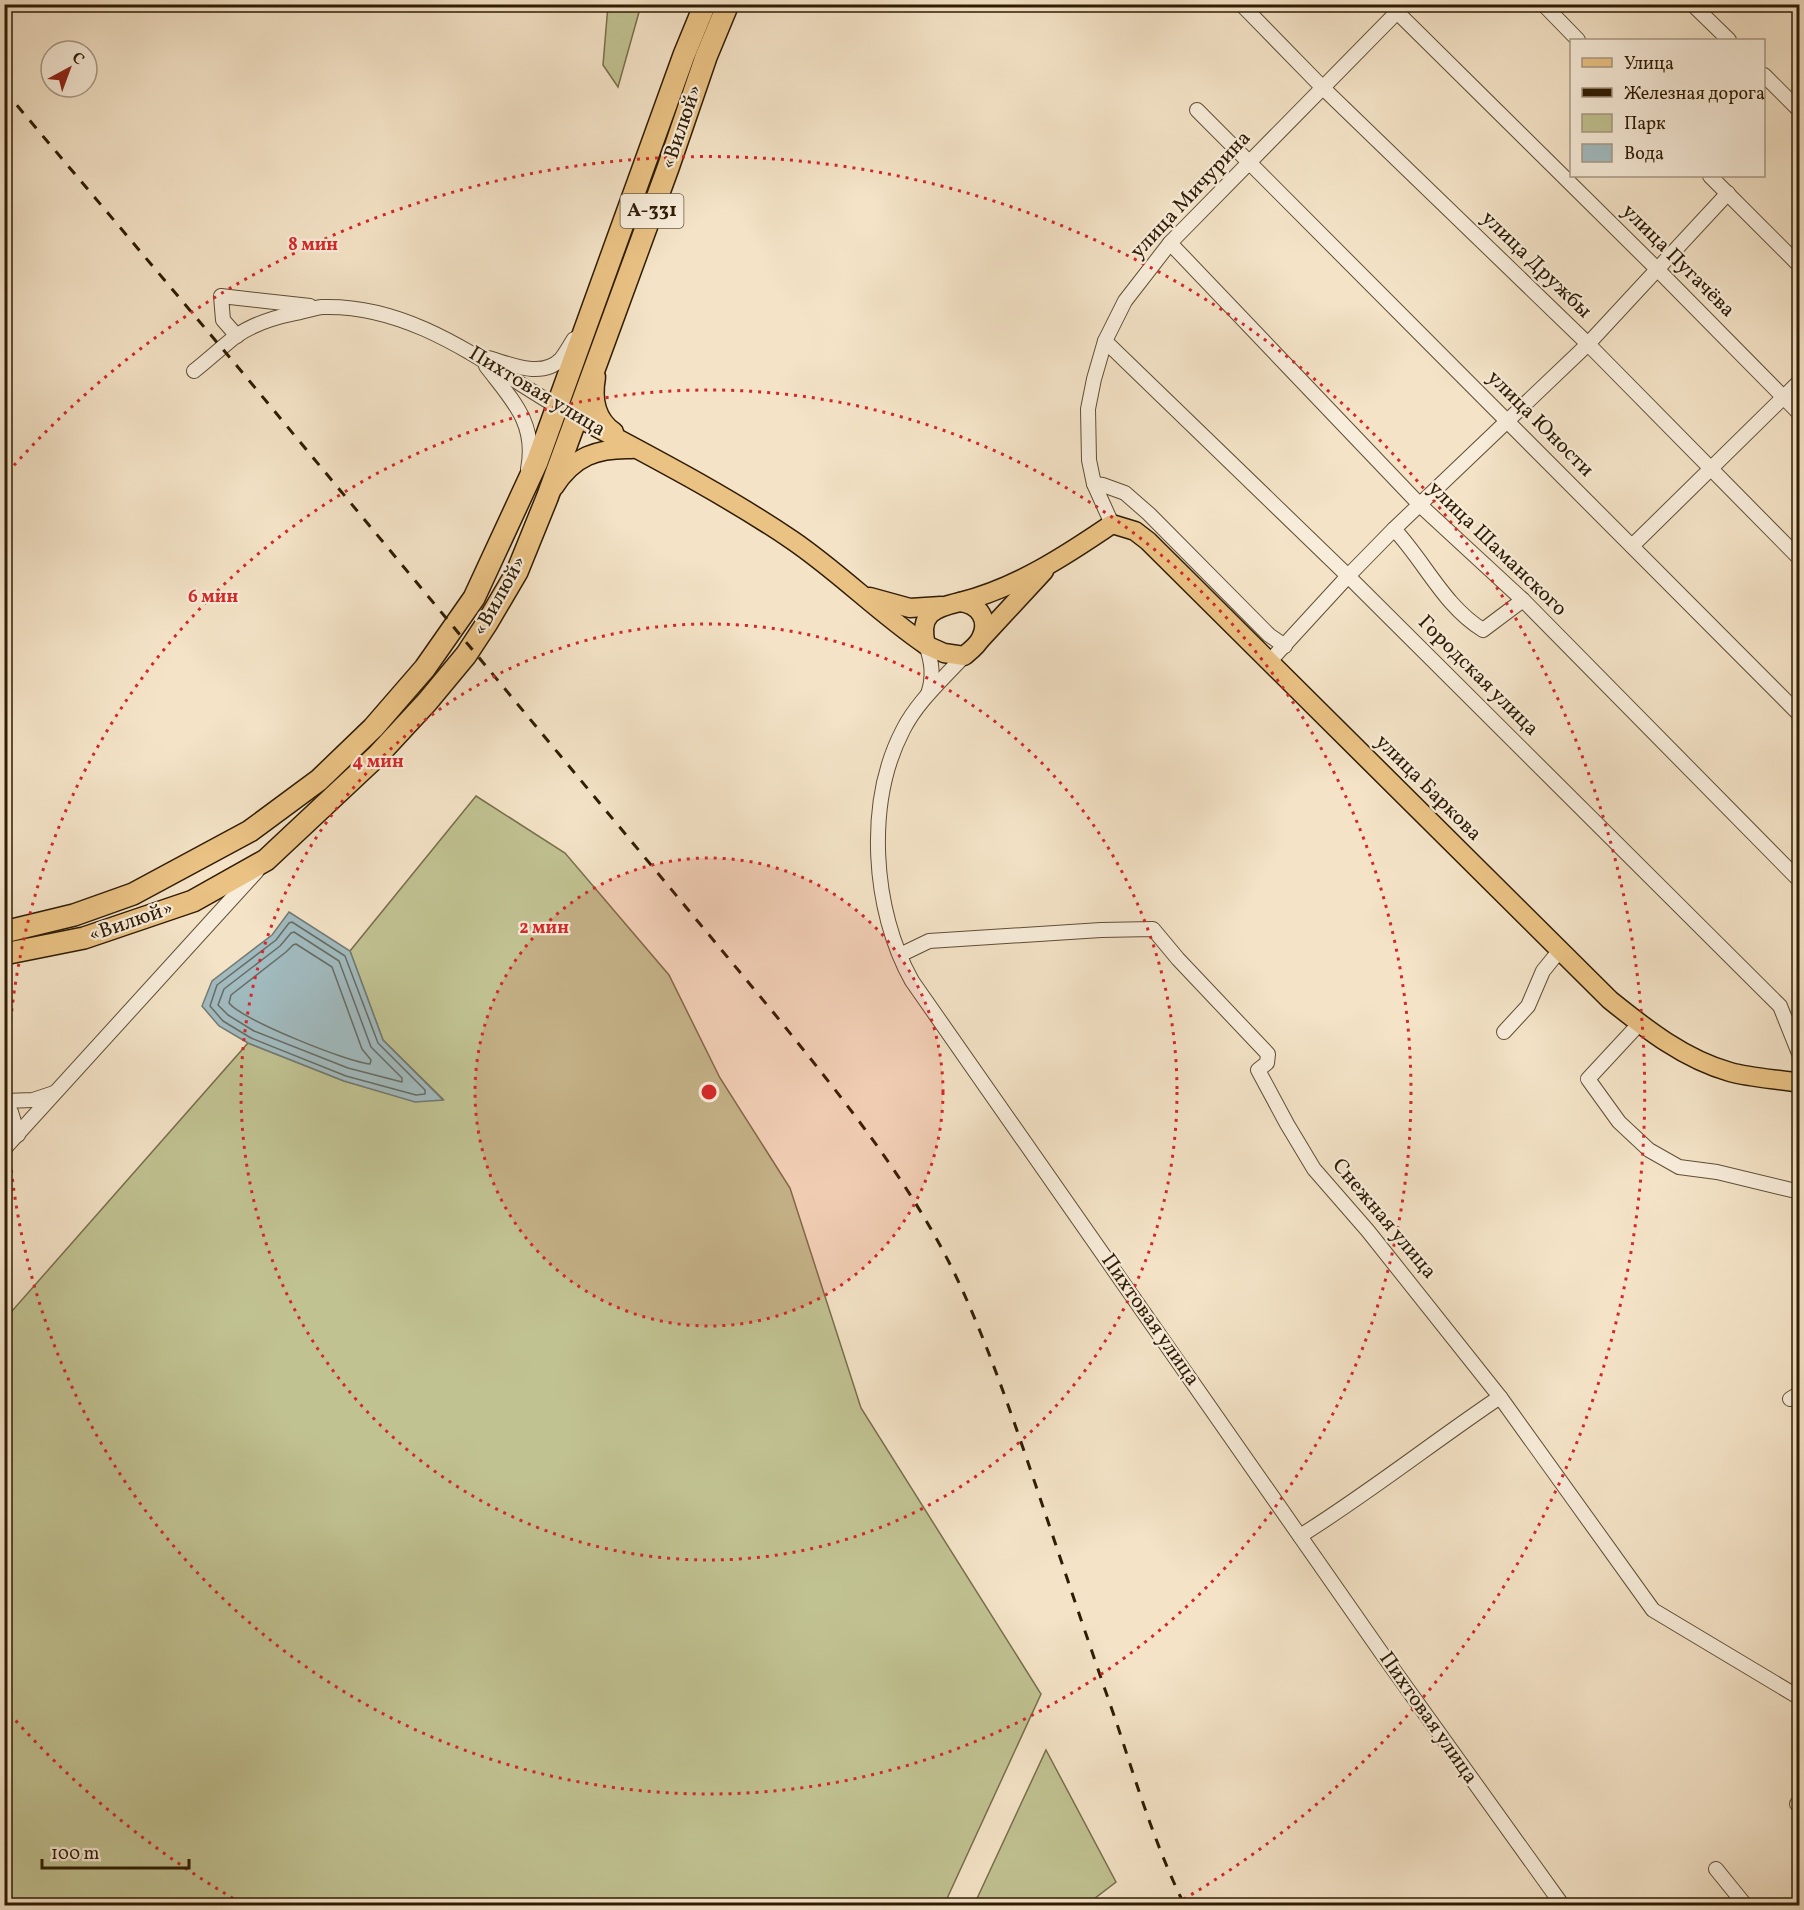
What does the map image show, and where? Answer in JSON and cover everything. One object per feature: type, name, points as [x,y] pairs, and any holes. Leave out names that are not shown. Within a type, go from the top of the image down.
[{"type":"highway","name":"«Вилюй»","points":[[4,932],[74,915],[133,894],[250,831],[319,780],[373,728],[450,635],[474,598],[537,462],[684,55],[705,4]]},
{"type":"highway","name":"«Вилюй»","points":[[4,954],[84,938],[193,901],[266,860],[378,754],[427,702],[466,655],[517,572],[547,498],[668,168],[706,57],[728,4]]},
{"type":"highway","name":"Пихтовая улица","points":[[558,407],[577,417]]},
{"type":"main road","points":[[600,355],[594,388],[595,406],[603,422],[610,429],[641,449]]},
{"type":"main road","name":"Пихтовая улица","points":[[577,417],[641,449],[792,540],[888,618],[926,645]]},
{"type":"main road","points":[[547,498],[567,469],[583,457],[613,448],[641,449]]},
{"type":"main road","points":[[1049,565],[964,656],[944,653],[926,645],[925,622],[930,613],[941,606],[987,594],[1049,565],[1112,524]]},
{"type":"main road","name":"улица Баркова","points":[[1112,524],[1135,531],[1148,541],[1610,1000],[1655,1035],[1719,1068],[1755,1077],[1800,1083]]},
{"type":"main road","name":"Пихтовая улица","points":[[860,593],[910,608],[941,606]]},
{"type":"main road","points":[[960,602],[973,605],[982,615],[984,625],[980,640]]},
{"type":"street","name":"улица Дружбы","points":[[1240,4],[1322,87],[1588,344],[1800,559]]},
{"type":"street","points":[[1543,4],[1577,39]]},
{"type":"street","points":[[1692,4],[1728,39]]},
{"type":"street","name":"улица Мичурина","points":[[1112,524],[1094,484],[1089,460],[1088,409],[1105,341],[1125,301],[1170,243],[1401,8]]},
{"type":"street","name":"улица Пугачёва","points":[[1401,8],[1800,414]]},
{"type":"street","points":[[1765,76],[1800,111]]},
{"type":"street","name":"улица Юности","points":[[1197,110],[1800,715]]},
{"type":"street","points":[[1711,177],[1800,266]]},
{"type":"street","points":[[1269,662],[1394,529],[1588,344],[1656,268],[1728,193]]},
{"type":"street","name":"улица Шаманского","points":[[1170,243],[1420,505],[1523,600],[1800,881]]},
{"type":"street","points":[[237,336],[223,320],[221,296],[321,307]]},
{"type":"street","name":"Пихтовая улица","points":[[194,371],[237,336],[275,317],[321,307],[367,310],[433,331],[478,355],[519,384],[558,407]]},
{"type":"street","points":[[478,355],[532,369],[555,365],[562,358],[592,311]]},
{"type":"street","name":"Городская улица","points":[[1105,341],[1348,576],[1780,1006],[1800,1056]]},
{"type":"street","points":[[478,355],[516,404],[529,431],[530,458],[522,494]]},
{"type":"street","points":[[1632,546],[1800,381]]},
{"type":"street","points":[[1094,484],[1125,493],[1149,514],[1269,635],[1285,646]]},
{"type":"street","points":[[1394,529],[1421,560],[1440,591],[1470,622],[1483,630],[1523,600]]},
{"type":"street","name":"Пихтовая улица","points":[[926,645],[932,668],[932,680],[927,696]]},
{"type":"street","name":"Пихтовая улица","points":[[964,656],[927,696],[907,723],[891,756],[882,794],[878,837],[880,877],[887,916],[900,955],[912,981],[1300,1536],[1563,1905]]},
{"type":"street","points":[[4,1149],[266,860]]},
{"type":"street","name":"Снежная улица","points":[[900,955],[929,941],[1153,929],[1178,959],[1268,1054],[1267,1063],[1258,1070],[1314,1169],[1368,1231],[1500,1397],[1653,1610],[1800,1698]]},
{"type":"street","points":[[1504,1032],[1528,1006],[1543,971],[1560,950]]},
{"type":"street","points":[[1640,1023],[1588,1079],[1619,1122],[1649,1150],[1678,1167],[1718,1172],[1800,1192]]},
{"type":"street","points":[[4,1102],[33,1100],[56,1093]]},
{"type":"street","points":[[4,1102],[11,1112],[18,1135]]},
{"type":"street","points":[[1300,1536],[1500,1397]]},
{"type":"street","points":[[1716,1869],[1746,1905]]},
{"type":"green space","points":[[608,5],[641,5],[618,87],[603,65]]},
{"type":"green space","points":[[476,796],[565,853],[669,975],[720,1078],[790,1188],[861,1408],[1041,1694],[944,1905],[5,1906],[5,1319],[248,1043],[344,1081],[415,1101],[443,1099],[383,1040],[350,951]]},
{"type":"green space","points":[[1046,1750],[1116,1882],[1086,1905],[974,1905]]},
{"type":"water","points":[[289,912],[350,951],[383,1040],[443,1100],[415,1102],[344,1081],[248,1043],[219,1026],[202,1006],[212,981],[272,935]]},
{"type":"railway","points":[[4,90],[237,366],[773,1012],[851,1110],[922,1213],[961,1287],[1002,1389],[1148,1816],[1185,1906]]}]
